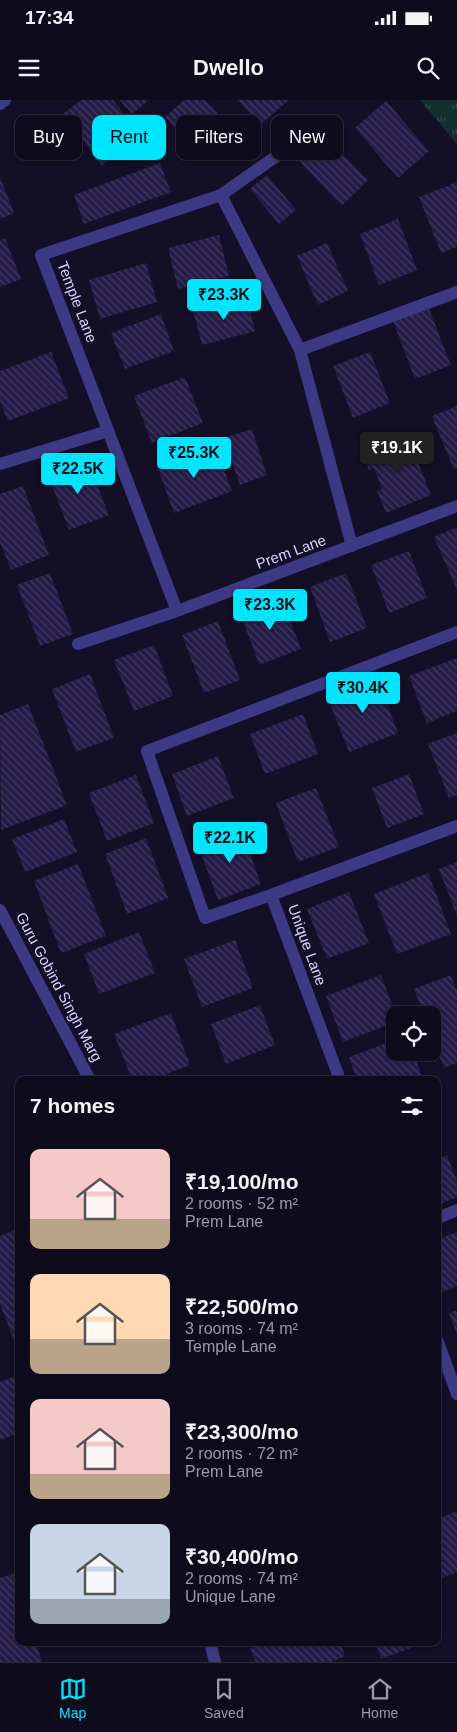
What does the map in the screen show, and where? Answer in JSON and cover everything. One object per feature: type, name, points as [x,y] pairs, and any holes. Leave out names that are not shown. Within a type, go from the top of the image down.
[{"type":"street","points":[[0,104],[5,100]]},
{"type":"street","name":"Temple Lane","points":[[177,611],[41,256],[221,195],[271,160]]},
{"type":"street","points":[[221,195],[300,350],[352,546]]},
{"type":"street","points":[[300,350],[457,292]]},
{"type":"street","points":[[0,464],[108,431]]},
{"type":"street","name":"Prem Lane","points":[[78,644],[177,611],[457,506]]},
{"type":"street","points":[[271,896],[205,918],[146,751],[457,632]]},
{"type":"street","name":"Unique Lane","points":[[338,1076],[271,896],[457,826]]},
{"type":"street","name":"Guru Gobind Singh Marg","points":[[0,910],[88,1076]]},
{"type":"street","points":[[441,1217],[457,1210]]},
{"type":"street","points":[[441,1350],[457,1394]]},
{"type":"street","points":[[211,1646],[214,1662]]},
{"type":"green space","points":[[420,100],[457,100],[457,144]]},
{"type":"building","points":[[81,100],[113,100],[124,115],[92,115],[92,152],[82,139],[82,115],[63,114]]},
{"type":"building","points":[[120,100],[149,100],[132,114]]},
{"type":"building","points":[[184,100],[205,100],[219,115],[176,115],[176,129],[166,116]]},
{"type":"building","points":[[238,100],[289,100],[261,124],[261,115],[251,115]]},
{"type":"building","points":[[386,101],[429,151],[398,178],[355,128]]},
{"type":"building","points":[[343,154],[368,180],[342,206],[298,160],[343,160]]},
{"type":"building","points":[[98,160],[109,160],[102,165]]},
{"type":"building","points":[[160,163],[171,192],[84,224],[74,195]]},
{"type":"building","points":[[267,175],[296,210],[279,224],[250,189]]},
{"type":"building","points":[[0,177],[14,213],[0,219]]},
{"type":"building","points":[[457,182],[457,247],[441,253],[419,197]]},
{"type":"building","points":[[398,219],[417,270],[379,285],[360,234]]},
{"type":"building","points":[[219,235],[229,276],[178,289],[168,248]]},
{"type":"building","points":[[5,238],[21,279],[0,287],[0,240]]},
{"type":"building","points":[[327,243],[348,291],[318,305],[297,256]]},
{"type":"building","points":[[146,263],[157,302],[100,319],[89,280]]},
{"type":"building","points":[[247,297],[255,331],[202,345],[193,311]]},
{"type":"building","points":[[427,304],[451,365],[415,379],[392,318]]},
{"type":"building","points":[[161,314],[174,351],[125,369],[111,333]]},
{"type":"building","points":[[51,352],[69,398],[8,421],[0,401],[0,371]]},
{"type":"building","points":[[370,352],[390,403],[353,418],[333,366]]},
{"type":"building","points":[[185,377],[203,423],[152,443],[134,396]]},
{"type":"building","points":[[457,406],[457,468],[454,470],[432,416]]},
{"type":"building","points":[[252,429],[267,475],[240,485],[224,438]]},
{"type":"building","points":[[407,435],[431,495],[386,513],[377,491],[382,489],[374,468],[369,470],[362,453]]},
{"type":"building","points":[[214,444],[232,491],[174,513],[157,466]]},
{"type":"building","points":[[87,460],[109,515],[69,530],[48,475]]},
{"type":"building","points":[[23,486],[49,555],[11,570],[0,542],[0,494]]},
{"type":"building","points":[[457,527],[457,590],[434,537]]},
{"type":"building","points":[[409,551],[427,598],[389,613],[371,565]]},
{"type":"building","points":[[50,573],[73,634],[40,646],[17,585]]},
{"type":"building","points":[[346,573],[367,628],[330,642],[310,587]]},
{"type":"building","points":[[281,596],[301,649],[259,665],[240,612]]},
{"type":"building","points":[[218,621],[240,680],[204,693],[182,635]]},
{"type":"building","points":[[154,645],[173,696],[134,711],[114,660]]},
{"type":"building","points":[[457,658],[457,711],[427,723],[409,676]]},
{"type":"building","points":[[90,674],[114,738],[76,752],[52,689]]},
{"type":"building","points":[[377,677],[398,733],[349,752],[327,696]]},
{"type":"building","points":[[28,704],[67,805],[1,830],[0,715]]},
{"type":"building","points":[[303,714],[318,754],[265,774],[250,734]]},
{"type":"building","points":[[457,733],[457,795],[449,798],[428,744]]},
{"type":"building","points":[[218,756],[234,798],[187,816],[172,774]]},
{"type":"building","points":[[409,774],[424,814],[387,828],[372,788]]},
{"type":"building","points":[[136,775],[154,823],[107,841],[89,793]]},
{"type":"building","points":[[316,788],[339,847],[298,862],[276,803]]},
{"type":"building","points":[[64,819],[77,852],[25,872],[12,839]]},
{"type":"building","points":[[241,829],[261,884],[218,900],[198,845]]},
{"type":"building","points":[[146,838],[168,898],[127,914],[105,854]]},
{"type":"building","points":[[457,862],[457,916],[439,869]]},
{"type":"building","points":[[78,864],[106,936],[61,953],[34,881]]},
{"type":"building","points":[[428,873],[451,934],[397,954],[374,894]]},
{"type":"building","points":[[349,892],[369,943],[327,959],[307,909]]},
{"type":"building","points":[[139,932],[155,973],[99,994],[84,954]]},
{"type":"building","points":[[235,940],[253,988],[202,1007],[184,959]]},
{"type":"building","points":[[381,975],[393,1006],[386,1006],[386,1025],[343,1042],[326,996]]},
{"type":"building","points":[[451,975],[457,991],[457,1063],[444,1068],[441,1060],[441,1006],[421,1006],[414,989]]},
{"type":"building","points":[[260,1005],[275,1045],[226,1064],[211,1024]]},
{"type":"building","points":[[171,1013],[190,1065],[162,1076],[130,1076],[114,1034]]},
{"type":"building","points":[[386,1043],[386,1061],[416,1061],[422,1076],[356,1076],[349,1057]]},
{"type":"building","points":[[447,1155],[457,1181],[457,1197],[441,1204],[441,1158]]},
{"type":"building","points":[[15,1230],[15,1343],[0,1304],[0,1236]]},
{"type":"building","points":[[457,1232],[457,1286],[442,1292],[441,1289],[441,1238]]},
{"type":"building","points":[[457,1310],[457,1334],[449,1313]]},
{"type":"building","points":[[15,1376],[15,1434],[0,1440],[0,1382]]},
{"type":"building","points":[[457,1511],[457,1572],[441,1578],[441,1518]]},
{"type":"building","points":[[15,1573],[15,1646],[37,1646],[42,1662],[0,1662],[0,1578]]},
{"type":"building","points":[[257,1646],[341,1646],[345,1656],[331,1662],[256,1662],[250,1649]]},
{"type":"building","points":[[376,1646],[416,1646],[381,1659]]}]
